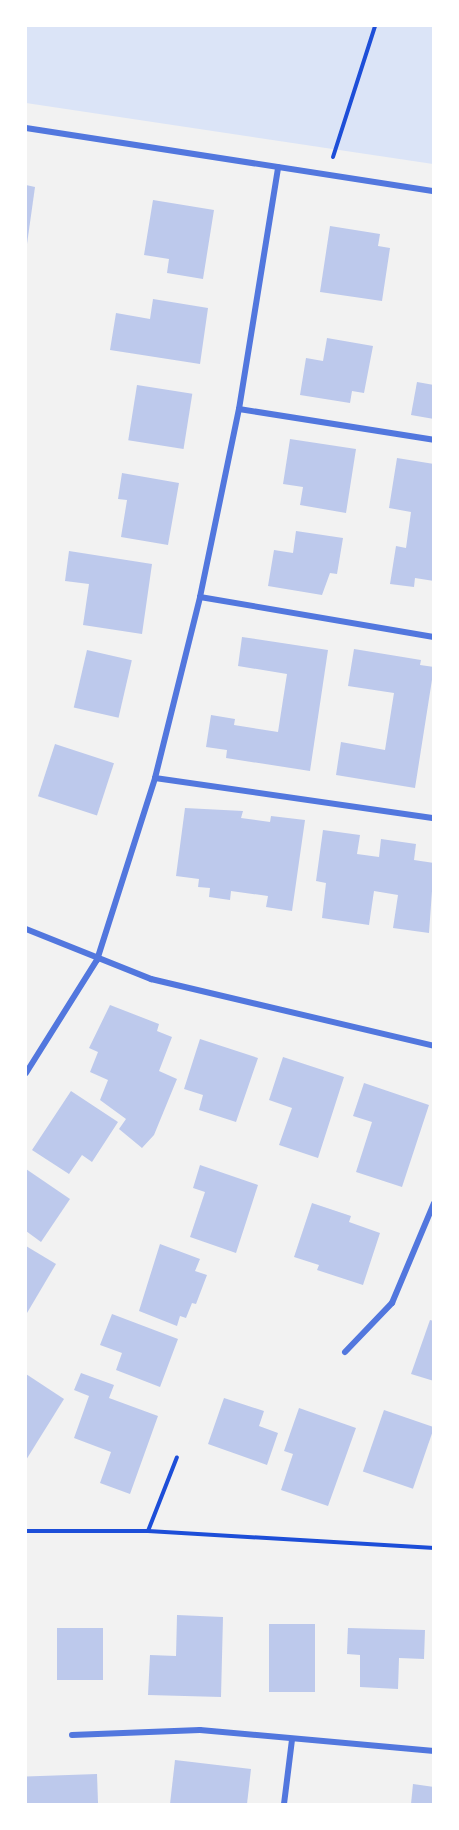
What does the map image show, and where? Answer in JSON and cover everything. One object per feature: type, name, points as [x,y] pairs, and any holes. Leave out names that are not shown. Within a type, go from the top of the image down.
[{"type":"street","points":[[26,129],[434,191]]},
{"type":"street","points":[[26,1073],[97,960],[155,778],[200,597],[239,409],[278,167]]},
{"type":"street","points":[[239,409],[434,440]]},
{"type":"street","points":[[200,597],[434,637]]},
{"type":"street","points":[[155,778],[434,818]]},
{"type":"street","points":[[26,928],[97,960],[151,979],[434,1046]]},
{"type":"street","points":[[345,1352],[392,1302],[434,1203]]},
{"type":"street","points":[[72,1735],[200,1730],[434,1751]]},
{"type":"street","points":[[284,1804],[292,1740]]},
{"type":"path","points":[[330,175],[336,140],[375,26]]},
{"type":"path","points":[[148,1531],[177,1457]]},
{"type":"path","points":[[26,1531],[148,1531],[434,1548]]},
{"type":"shaded area","points":[[26,26],[433,26],[433,164],[26,103]]},
{"type":"building","points":[[26,185],[35,187],[27,244],[26,244]]},
{"type":"building","points":[[153,200],[214,210],[203,279],[167,273],[169,259],[144,255]]},
{"type":"building","points":[[330,226],[380,234],[378,246],[390,248],[382,301],[320,292]]},
{"type":"building","points":[[153,299],[208,308],[200,364],[110,350],[116,313],[150,319]]},
{"type":"building","points":[[327,338],[373,346],[364,393],[352,391],[350,403],[300,395],[306,358],[323,361]]},
{"type":"building","points":[[417,382],[434,385],[434,419],[411,415]]},
{"type":"building","points":[[137,385],[192,394],[184,449],[128,440]]},
{"type":"building","points":[[290,439],[356,449],[346,513],[300,505],[303,487],[283,484]]},
{"type":"building","points":[[397,458],[434,464],[434,581],[415,578],[414,587],[390,584],[396,546],[406,548],[411,512],[389,508]]},
{"type":"building","points":[[122,473],[179,483],[168,545],[121,537],[127,500],[118,499]]},
{"type":"building","points":[[296,531],[343,538],[337,574],[330,573],[322,595],[268,586],[274,550],[293,553]]},
{"type":"building","points":[[69,551],[152,564],[142,634],[83,625],[89,584],[65,581]]},
{"type":"building","points":[[242,637],[328,650],[310,771],[226,758],[227,750],[206,747],[211,715],[235,719],[234,725],[278,732],[287,674],[238,666]]},
{"type":"building","points":[[354,649],[421,660],[420,665],[434,667],[415,788],[336,775],[341,742],[385,750],[394,693],[348,686]]},
{"type":"building","points":[[87,650],[132,660],[119,718],[74,707]]},
{"type":"building","points":[[55,744],[114,763],[97,815],[38,796]]},
{"type":"building","points":[[185,808],[243,811],[241,818],[270,822],[271,816],[305,820],[292,911],[266,907],[268,896],[231,891],[230,900],[209,897],[210,888],[198,887],[199,879],[176,876]]},
{"type":"building","points":[[323,830],[360,835],[357,854],[379,857],[381,839],[416,844],[414,860],[434,863],[429,933],[393,928],[398,895],[374,891],[369,925],[322,918],[326,883],[316,881]]},
{"type":"building","points":[[110,1005],[159,1024],[157,1031],[172,1037],[159,1071],[177,1079],[154,1135],[142,1148],[119,1129],[126,1119],[100,1100],[108,1080],[90,1072],[98,1052],[89,1048]]},
{"type":"building","points":[[200,1039],[258,1058],[236,1122],[199,1110],[203,1095],[184,1089]]},
{"type":"building","points":[[283,1057],[344,1077],[318,1158],[279,1145],[292,1108],[269,1100]]},
{"type":"building","points":[[364,1083],[429,1105],[402,1187],[356,1172],[372,1122],[353,1116]]},
{"type":"building","points":[[71,1091],[118,1122],[92,1162],[82,1155],[69,1174],[32,1150]]},
{"type":"building","points":[[200,1165],[258,1185],[236,1253],[190,1237],[205,1192],[193,1188]]},
{"type":"building","points":[[26,1169],[70,1199],[41,1242],[26,1231]]},
{"type":"building","points":[[312,1203],[351,1216],[349,1222],[380,1233],[363,1285],[317,1270],[319,1265],[294,1257]]},
{"type":"building","points":[[160,1244],[200,1259],[195,1271],[207,1275],[196,1304],[192,1303],[186,1318],[180,1316],[177,1326],[139,1311]]},
{"type":"building","points":[[26,1246],[56,1264],[27,1313],[26,1312]]},
{"type":"building","points":[[112,1314],[178,1339],[160,1387],[116,1370],[122,1353],[100,1345]]},
{"type":"building","points":[[430,1320],[434,1321],[434,1381],[411,1374]]},
{"type":"building","points":[[81,1373],[114,1385],[109,1398],[158,1416],[130,1494],[100,1483],[111,1452],[74,1438],[89,1396],[74,1390]]},
{"type":"building","points":[[26,1374],[64,1399],[26,1460]]},
{"type":"building","points":[[224,1398],[264,1411],[259,1426],[278,1433],[267,1465],[208,1444]]},
{"type":"building","points":[[299,1408],[356,1428],[328,1506],[281,1490],[293,1454],[284,1451]]},
{"type":"building","points":[[384,1410],[434,1427],[413,1489],[363,1471]]},
{"type":"building","points":[[177,1615],[223,1617],[221,1697],[148,1695],[150,1655],[176,1656]]},
{"type":"building","points":[[269,1624],[315,1624],[315,1692],[269,1692]]},
{"type":"building","points":[[57,1628],[103,1628],[103,1680],[57,1680]]},
{"type":"building","points":[[348,1628],[425,1630],[424,1659],[399,1658],[398,1689],[360,1687],[360,1655],[347,1654]]},
{"type":"building","points":[[175,1760],[251,1769],[247,1804],[170,1804]]},
{"type":"building","points":[[97,1774],[98,1804],[27,1804],[26,1776]]},
{"type":"building","points":[[413,1784],[434,1787],[434,1804],[411,1804]]}]
